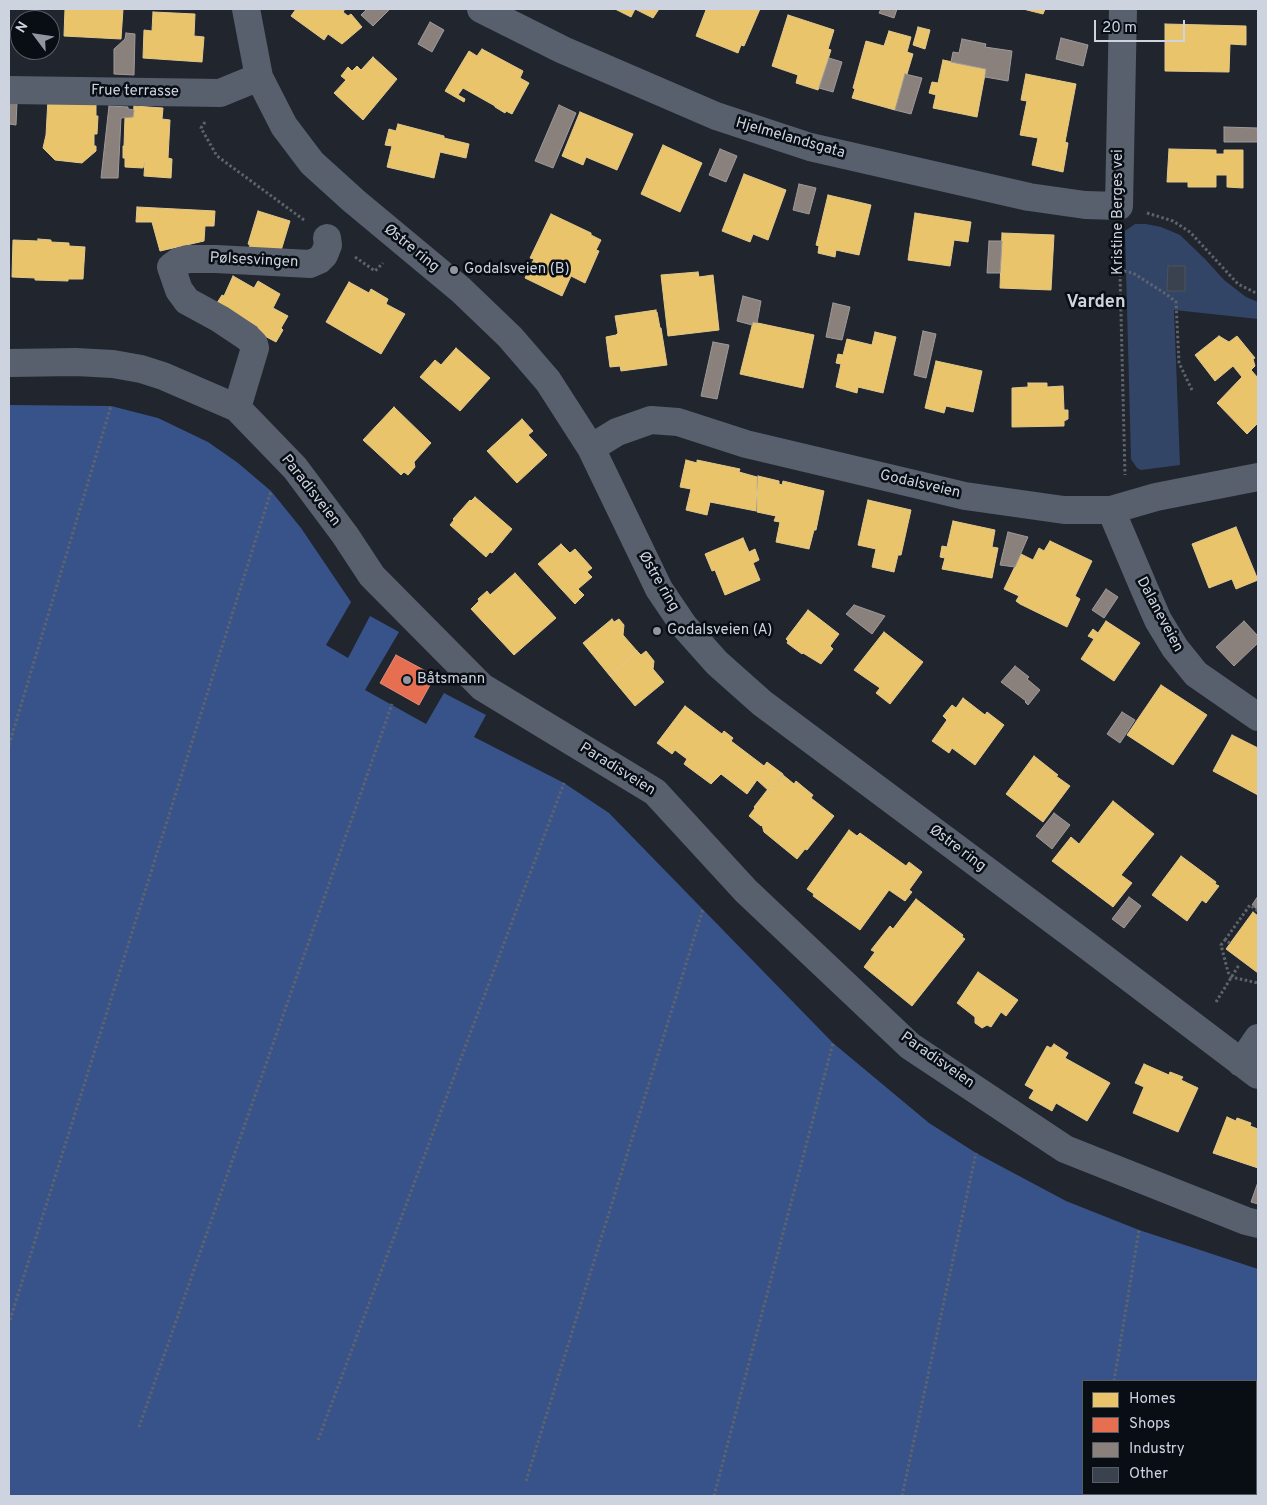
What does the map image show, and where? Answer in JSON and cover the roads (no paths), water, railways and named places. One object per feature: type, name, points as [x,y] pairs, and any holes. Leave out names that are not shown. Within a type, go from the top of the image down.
[{"type":"street","name":"Østre ring","points":[[246,9],[259,77],[284,126],[312,163],[354,202],[461,290],[510,337],[548,381],[591,448],[659,589],[684,626],[717,663],[762,703],[1250,1069]]},
{"type":"street","name":"Hjelmelandsgata","points":[[481,9],[563,50],[716,116],[810,147],[1029,196],[1085,205],[1119,206]]},
{"type":"street","name":"Kristine Berges vei","points":[[1119,206],[1122,9]]},
{"type":"street","name":"Frue terrasse","points":[[9,90],[220,93],[259,77]]},
{"type":"street","name":"Pølsesvingen","points":[[237,408],[255,348],[254,344],[220,319],[187,301],[178,290],[171,267],[178,262],[188,259],[216,258],[310,264],[319,260],[324,255],[328,245],[327,238]]},
{"type":"street","name":"Paradisveien","points":[[9,363],[76,362],[112,364],[141,369],[163,376],[237,408],[295,468],[372,576],[482,687],[655,792],[746,891],[910,1046],[1066,1149],[1246,1221],[1258,1224]]},
{"type":"street","name":"Godalsveien","points":[[591,448],[617,432],[651,420],[678,422],[746,444],[965,496],[1064,510],[1118,508],[1156,497],[1258,477]]},
{"type":"street","name":"Dalaneveien","points":[[1118,508],[1144,588],[1158,620],[1175,648],[1196,674],[1258,717]]},
{"type":"street","points":[[1250,1069],[1258,1038]]},
{"type":"place","name":"Godalsveien (B)","points":[[454,270]]},
{"type":"place","name":"Godalsveien (A)","points":[[657,631]]},
{"type":"place","name":"Båtsmann","points":[[407,680]]},
{"type":"district","name":"Varden","points":[[1096,303]]}]
